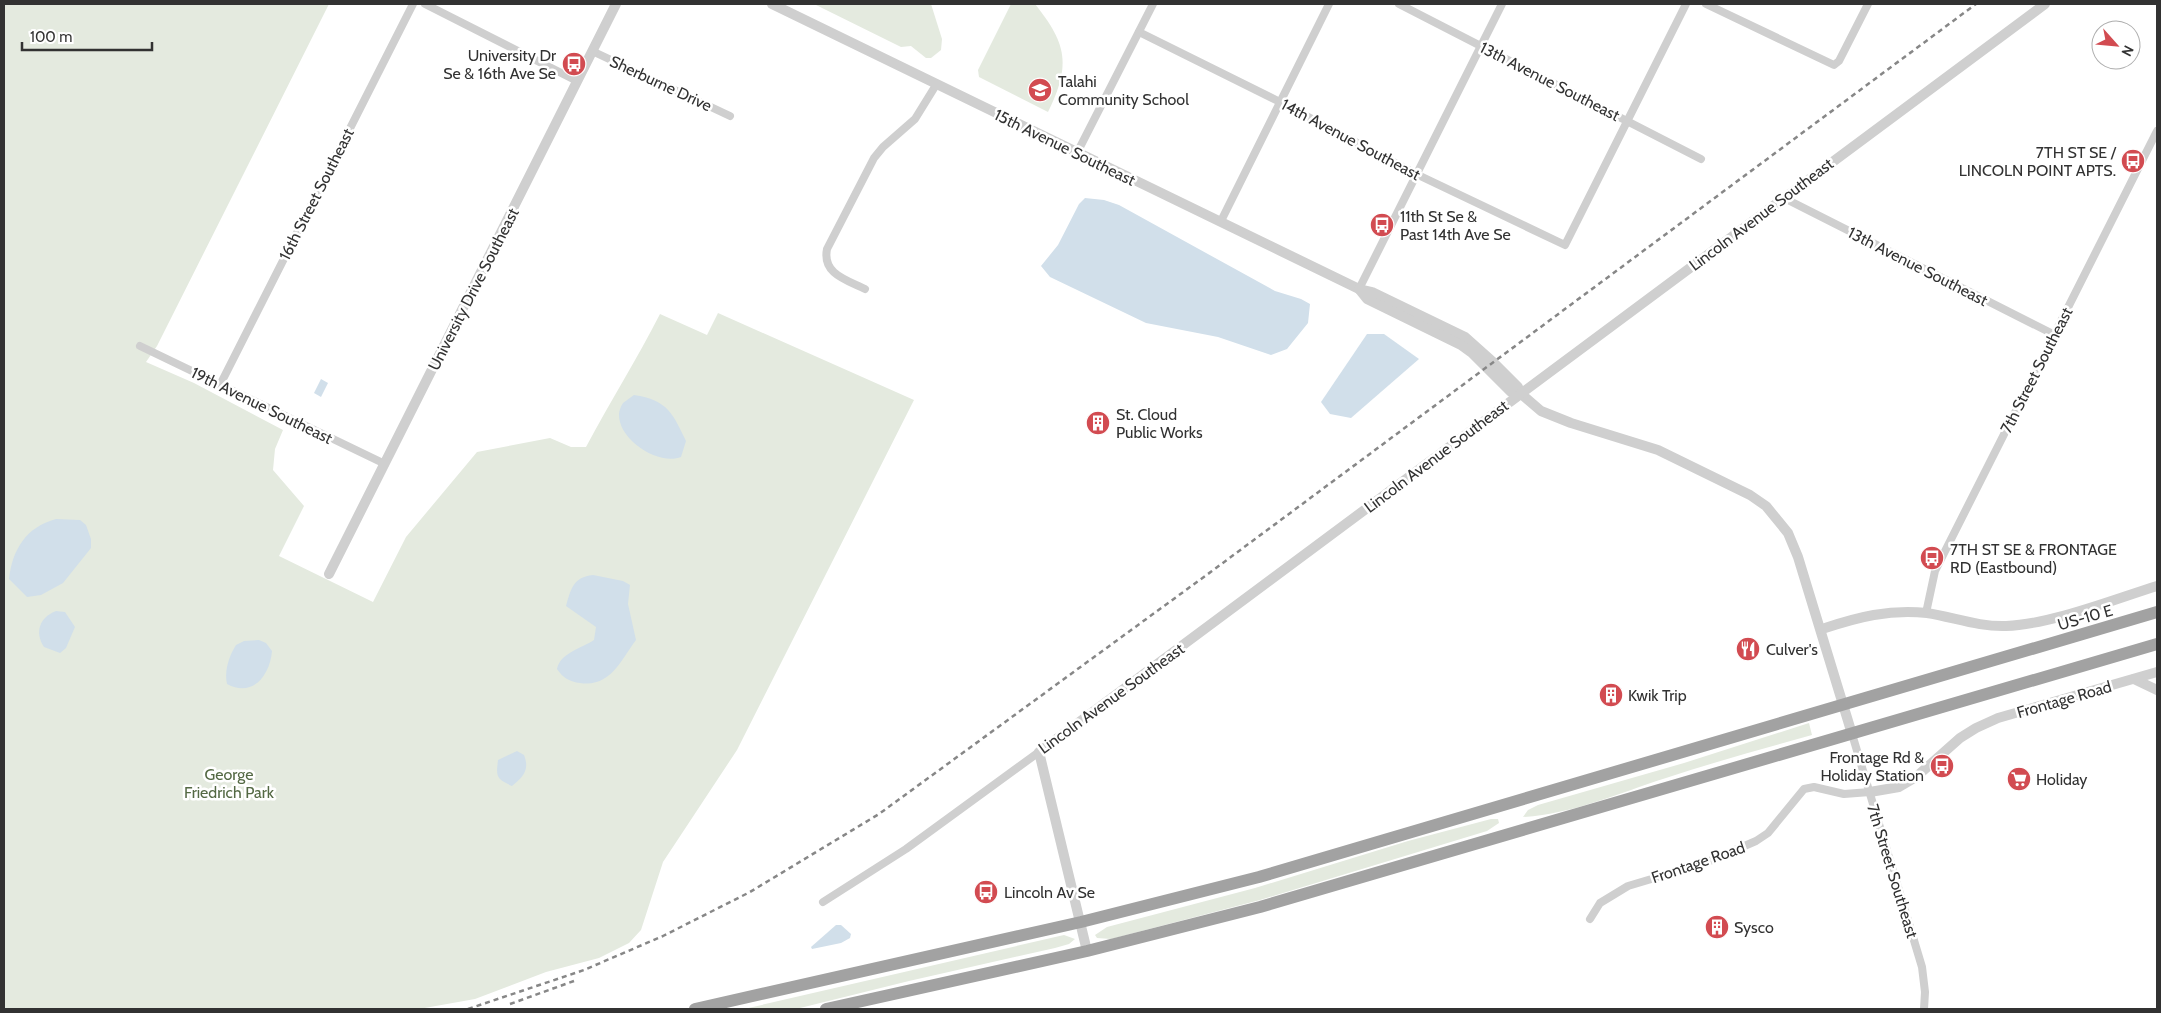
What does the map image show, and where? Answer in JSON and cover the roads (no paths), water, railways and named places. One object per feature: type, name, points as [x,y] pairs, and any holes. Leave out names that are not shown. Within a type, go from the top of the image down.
[{"type":"highway","name":"US-10 E","points":[[695,1009],[1081,922],[1259,876],[2157,612]]},
{"type":"highway","points":[[826,1009],[1087,951],[1343,884],[2157,644]]},
{"type":"street","name":"16th Street Southeast","points":[[220,385],[412,4]]},
{"type":"street","points":[[425,4],[577,81]]},
{"type":"street","name":"University Drive Southeast","points":[[329,574],[616,4]]},
{"type":"street","name":"15th Avenue Southeast","points":[[772,4],[1358,289],[1367,299],[1461,345],[1472,353],[1511,392],[1520,394],[1541,410],[1571,423],[1658,450],[1750,495],[1766,506],[1780,520],[1790,537],[1822,629],[1852,734]]},
{"type":"street","points":[[1077,153],[1152,4]]},
{"type":"street","points":[[1221,221],[1329,4]]},
{"type":"street","name":"13th Avenue Southeast","points":[[1399,4],[1701,159]]},
{"type":"street","points":[[1358,289],[1502,4]]},
{"type":"street","points":[[1627,121],[1686,4]]},
{"type":"street","points":[[1706,4],[1834,65],[1839,61],[1868,4]]},
{"type":"street","name":"Lincoln Avenue Southeast","points":[[823,902],[860,880],[932,831],[2045,4]]},
{"type":"street","name":"14th Avenue Southeast","points":[[1139,32],[1280,102],[1416,174],[1565,245],[1627,121]]},
{"type":"street","name":"Sherburne Drive","points":[[592,50],[730,116]]},
{"type":"street","points":[[865,289],[832,272],[827,263],[827,249],[874,158],[883,147],[915,119],[936,85]]},
{"type":"street","name":"7th Street Southeast","points":[[1926,613],[1935,571],[2157,131]]},
{"type":"street","name":"13th Avenue Southeast","points":[[1784,198],[2053,334]]},
{"type":"street","name":"19th Avenue Southeast","points":[[140,346],[385,464]]},
{"type":"street","points":[[1822,629],[1862,616],[1883,613],[1926,613],[1969,622],[2004,626],[2033,623],[2157,586]]},
{"type":"street","name":"Frontage Road","points":[[1590,919],[1600,903],[1628,886],[1705,863],[1768,834],[1804,789],[1814,787],[1844,794],[1899,787],[1916,778],[1960,738],[1998,718],[2157,672]]},
{"type":"street","points":[[2134,679],[2157,690]]},
{"type":"street","name":"7th Street Southeast","points":[[1852,734],[1922,967],[1925,992],[1924,1009]]},
{"type":"street","points":[[1039,752],[1087,951]]},
{"type":"railway","points":[[468,1009],[584,970],[663,936],[750,892],[879,814],[1212,571],[1976,4]]},
{"type":"railway","points":[[510,1004],[574,981]]},
{"type":"place","name":"University Dr Se & 16th Ave Se","points":[[574,64]]},
{"type":"place","name":"Talahi Community School","points":[[1040,90]]},
{"type":"place","name":"7TH ST SE / LINCOLN POINT APTS.","points":[[2133,161]]},
{"type":"place","name":"11th St Se & Past 14th Ave Se","points":[[1382,225]]},
{"type":"place","name":"St. Cloud Public Works","points":[[1098,423]]},
{"type":"place","name":"7TH ST SE & FRONTAGE RD (Eastbound)","points":[[1932,558]]},
{"type":"place","name":"Culver's","points":[[1748,649]]},
{"type":"place","name":"Kwik Trip","points":[[1611,695]]},
{"type":"place","name":"Frontage Rd & Holiday Station","points":[[1942,766]]},
{"type":"place","name":"Holiday","points":[[2019,779]]},
{"type":"place","name":"Lincoln Av Se","points":[[986,892]]},
{"type":"place","name":"Sysco","points":[[1717,927]]},
{"type":"park label","name":"George Friedrich Park","points":[[229,783]]}]
